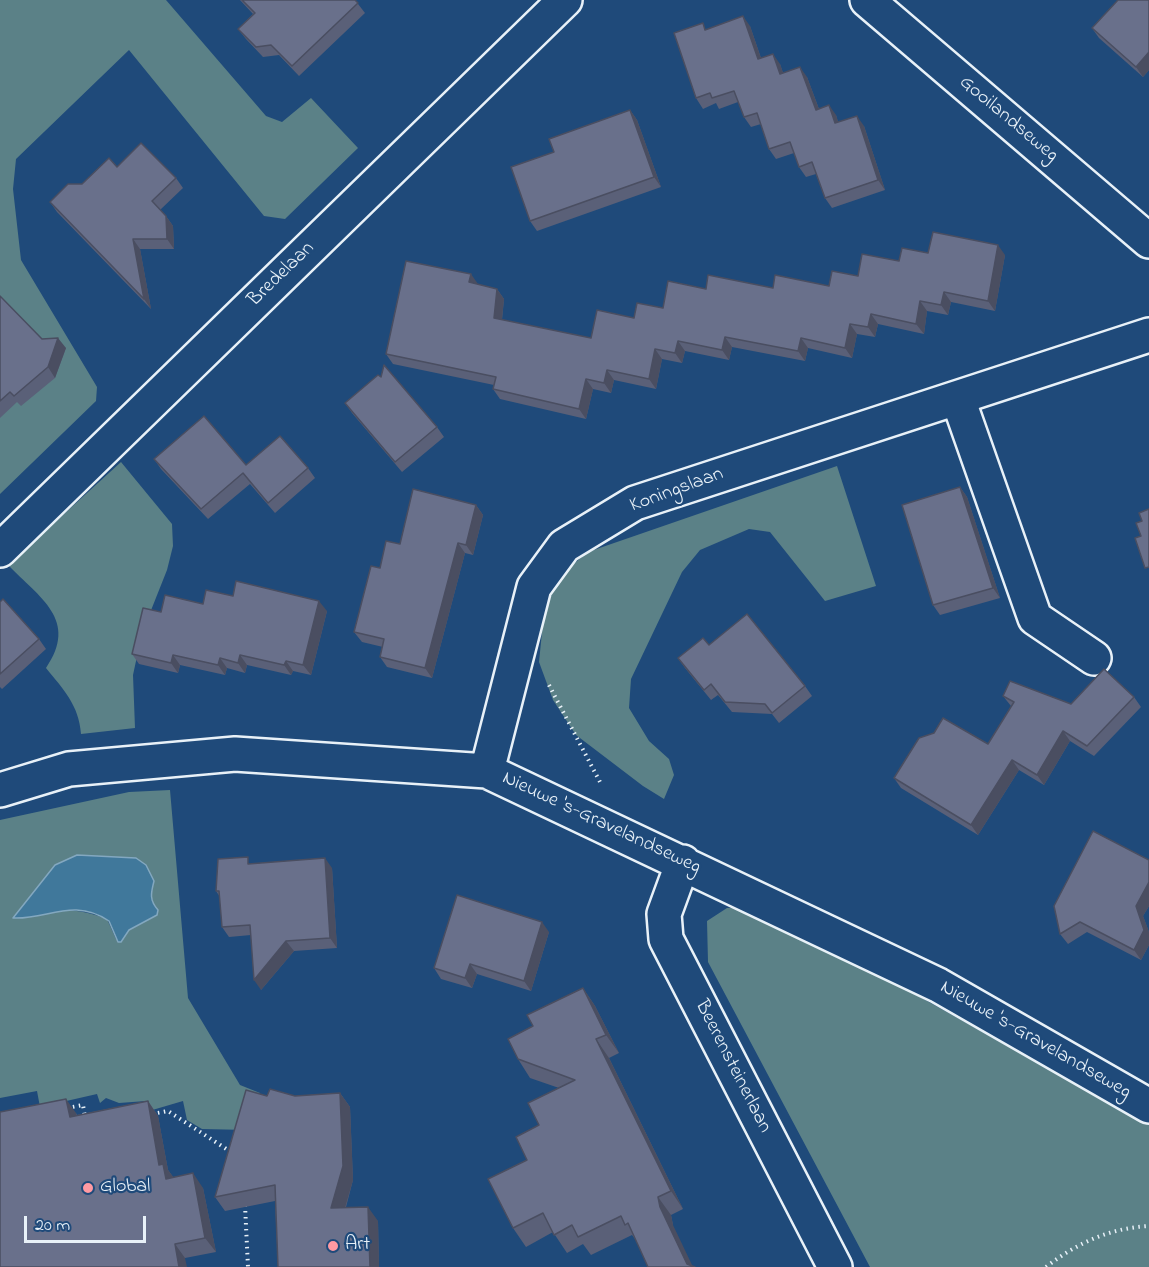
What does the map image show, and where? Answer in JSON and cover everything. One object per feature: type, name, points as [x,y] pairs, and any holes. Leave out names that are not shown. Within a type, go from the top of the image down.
[{"type":"street","name":"Bredelaan","points":[[0,550],[565,0]]},
{"type":"street","name":"Gooilandseweg","points":[[867,0],[1149,241]]},
{"type":"street","name":"Koningslaan","points":[[487,771],[534,587],[564,546],[635,503],[1149,335]]},
{"type":"street","points":[[958,399],[1035,618],[1094,658]]},
{"type":"street","name":"Nieuwe 's-Gravelandseweg","points":[[0,790],[69,770],[235,754],[487,771],[683,862],[938,985],[1149,1106]]},
{"type":"street","name":"Beerensteinerlaan","points":[[683,862],[664,914],[666,939],[835,1267]]},
{"type":"path","points":[[548,684],[603,788]]},
{"type":"path","points":[[62,1109],[83,1105],[87,1127]]},
{"type":"path","points":[[144,1115],[168,1111],[233,1153]]},
{"type":"path","points":[[243,1199],[248,1267]]},
{"type":"path","points":[[1046,1267],[1090,1239],[1126,1227],[1149,1226]]},
{"type":"green space","points":[[0,0],[166,0],[266,116],[282,122],[311,98],[358,148],[285,219],[264,216],[129,50],[16,159],[13,189],[21,260],[97,387],[96,401],[0,494]]},
{"type":"green space","points":[[121,462],[172,524],[173,546],[167,570],[142,633],[133,675],[135,728],[81,734],[74,706],[46,668],[55,651],[58,636],[57,623],[43,599],[8,565]]},
{"type":"green space","points":[[837,466],[876,586],[825,601],[770,532],[749,529],[700,550],[682,572],[631,679],[629,708],[649,741],[669,759],[674,775],[664,799],[643,786],[576,735],[553,700],[539,662],[544,612],[561,574],[588,552]]},
{"type":"green space","points":[[170,790],[188,998],[240,1085],[260,1093],[248,1130],[202,1129],[187,1120],[183,1101],[149,1111],[146,1101],[119,1103],[106,1098],[100,1103],[97,1094],[40,1107],[37,1091],[0,1098],[0,820],[129,792]],"holes":[[[55,865],[154,881],[151,896],[157,915],[129,930],[121,942],[116,939],[107,919],[86,913],[58,910],[14,918]]]},
{"type":"green space","points":[[759,907],[1149,1125],[1149,1267],[870,1267],[708,962],[707,921],[727,908]]},
{"type":"water","points":[[77,855],[136,858],[146,865],[154,881],[152,896],[153,903],[158,910],[157,915],[129,930],[121,942],[118,942],[109,921],[84,911],[60,911],[13,918],[55,865]]},
{"type":"building","points":[[242,0],[355,0],[358,3],[292,66],[271,45],[256,47],[238,29],[255,13]]},
{"type":"building","points":[[1118,0],[1149,0],[1149,52],[1136,67],[1092,28]]},
{"type":"building","points":[[743,16],[758,59],[773,54],[780,74],[800,67],[816,110],[829,105],[835,123],[857,116],[878,180],[825,198],[812,162],[799,167],[790,142],[769,149],[757,113],[744,117],[734,91],[712,98],[710,93],[696,98],[674,33],[703,23],[705,30]]},
{"type":"building","points":[[630,110],[654,177],[530,221],[511,167],[554,152],[549,139]]},
{"type":"building","points":[[141,143],[176,178],[152,201],[166,216],[167,239],[133,239],[144,299],[50,202],[68,184],[82,184],[109,158],[117,167]]},
{"type":"building","points":[[933,232],[998,245],[988,301],[944,292],[941,305],[920,301],[916,324],[871,314],[868,327],[850,324],[845,348],[801,338],[798,351],[725,337],[722,350],[678,341],[675,353],[655,349],[649,379],[607,370],[604,383],[586,379],[579,409],[493,389],[496,377],[386,354],[406,261],[471,274],[469,282],[497,289],[494,318],[591,338],[597,310],[634,318],[637,303],[663,308],[668,281],[706,289],[708,275],[773,288],[775,275],[829,286],[832,271],[858,276],[862,254],[899,261],[902,248],[928,253]]},
{"type":"building","points":[[0,296],[42,339],[58,338],[48,367],[14,396],[10,392],[0,401]]},
{"type":"building","points":[[384,365],[437,427],[395,462],[345,403],[378,375],[381,377]]},
{"type":"building","points":[[204,416],[246,465],[280,436],[308,468],[268,503],[243,473],[201,509],[154,459]]},
{"type":"building","points":[[960,487],[993,588],[933,605],[902,505]]},
{"type":"building","points":[[413,489],[476,505],[466,545],[458,543],[425,668],[380,657],[384,639],[354,632],[371,566],[380,568],[386,541],[400,544]]},
{"type":"building","points":[[1149,509],[1149,567],[1145,568],[1135,538],[1141,536],[1136,523],[1142,521],[1139,513]]},
{"type":"building","points":[[236,581],[319,601],[303,665],[286,661],[284,665],[240,655],[238,663],[220,658],[218,665],[173,655],[171,663],[132,654],[143,608],[161,612],[165,595],[203,604],[206,590],[233,596]]},
{"type":"building","points":[[3,599],[39,639],[0,674],[0,602]]},
{"type":"building","points":[[747,614],[805,686],[772,713],[765,704],[725,702],[711,684],[704,690],[678,658],[703,638],[709,645]]},
{"type":"building","points":[[1104,669],[1134,697],[1087,746],[1063,731],[1037,775],[1012,760],[971,825],[894,778],[919,738],[934,733],[943,718],[988,744],[1014,702],[1003,696],[1010,681],[1071,704]]},
{"type":"building","points":[[1093,831],[1149,860],[1149,882],[1136,906],[1144,930],[1134,950],[1080,922],[1060,934],[1054,906]]},
{"type":"building","points":[[248,857],[248,864],[325,858],[330,938],[286,941],[254,980],[250,925],[222,927],[219,891],[216,891],[218,859]]},
{"type":"building","points":[[457,895],[542,922],[524,981],[470,964],[465,978],[434,968]]},
{"type":"building","points":[[583,988],[606,1035],[596,1039],[671,1191],[658,1197],[660,1207],[687,1264],[695,1267],[648,1267],[628,1223],[625,1225],[621,1216],[578,1237],[572,1225],[554,1235],[543,1213],[513,1228],[488,1179],[527,1160],[516,1137],[539,1125],[528,1103],[575,1080],[518,1059],[508,1039],[533,1026],[527,1015]]},
{"type":"building","points":[[270,1089],[295,1096],[340,1093],[343,1166],[331,1208],[368,1207],[370,1267],[278,1267],[275,1185],[215,1197],[246,1090],[267,1096]]},
{"type":"building","name":"Global","points":[[66,1099],[70,1117],[148,1101],[159,1165],[163,1164],[166,1179],[193,1173],[205,1238],[175,1244],[179,1267],[0,1267],[0,1112]]},
{"type":"place","name":"Global","points":[[88,1188]]},
{"type":"place","name":"Art","points":[[333,1246]]}]
